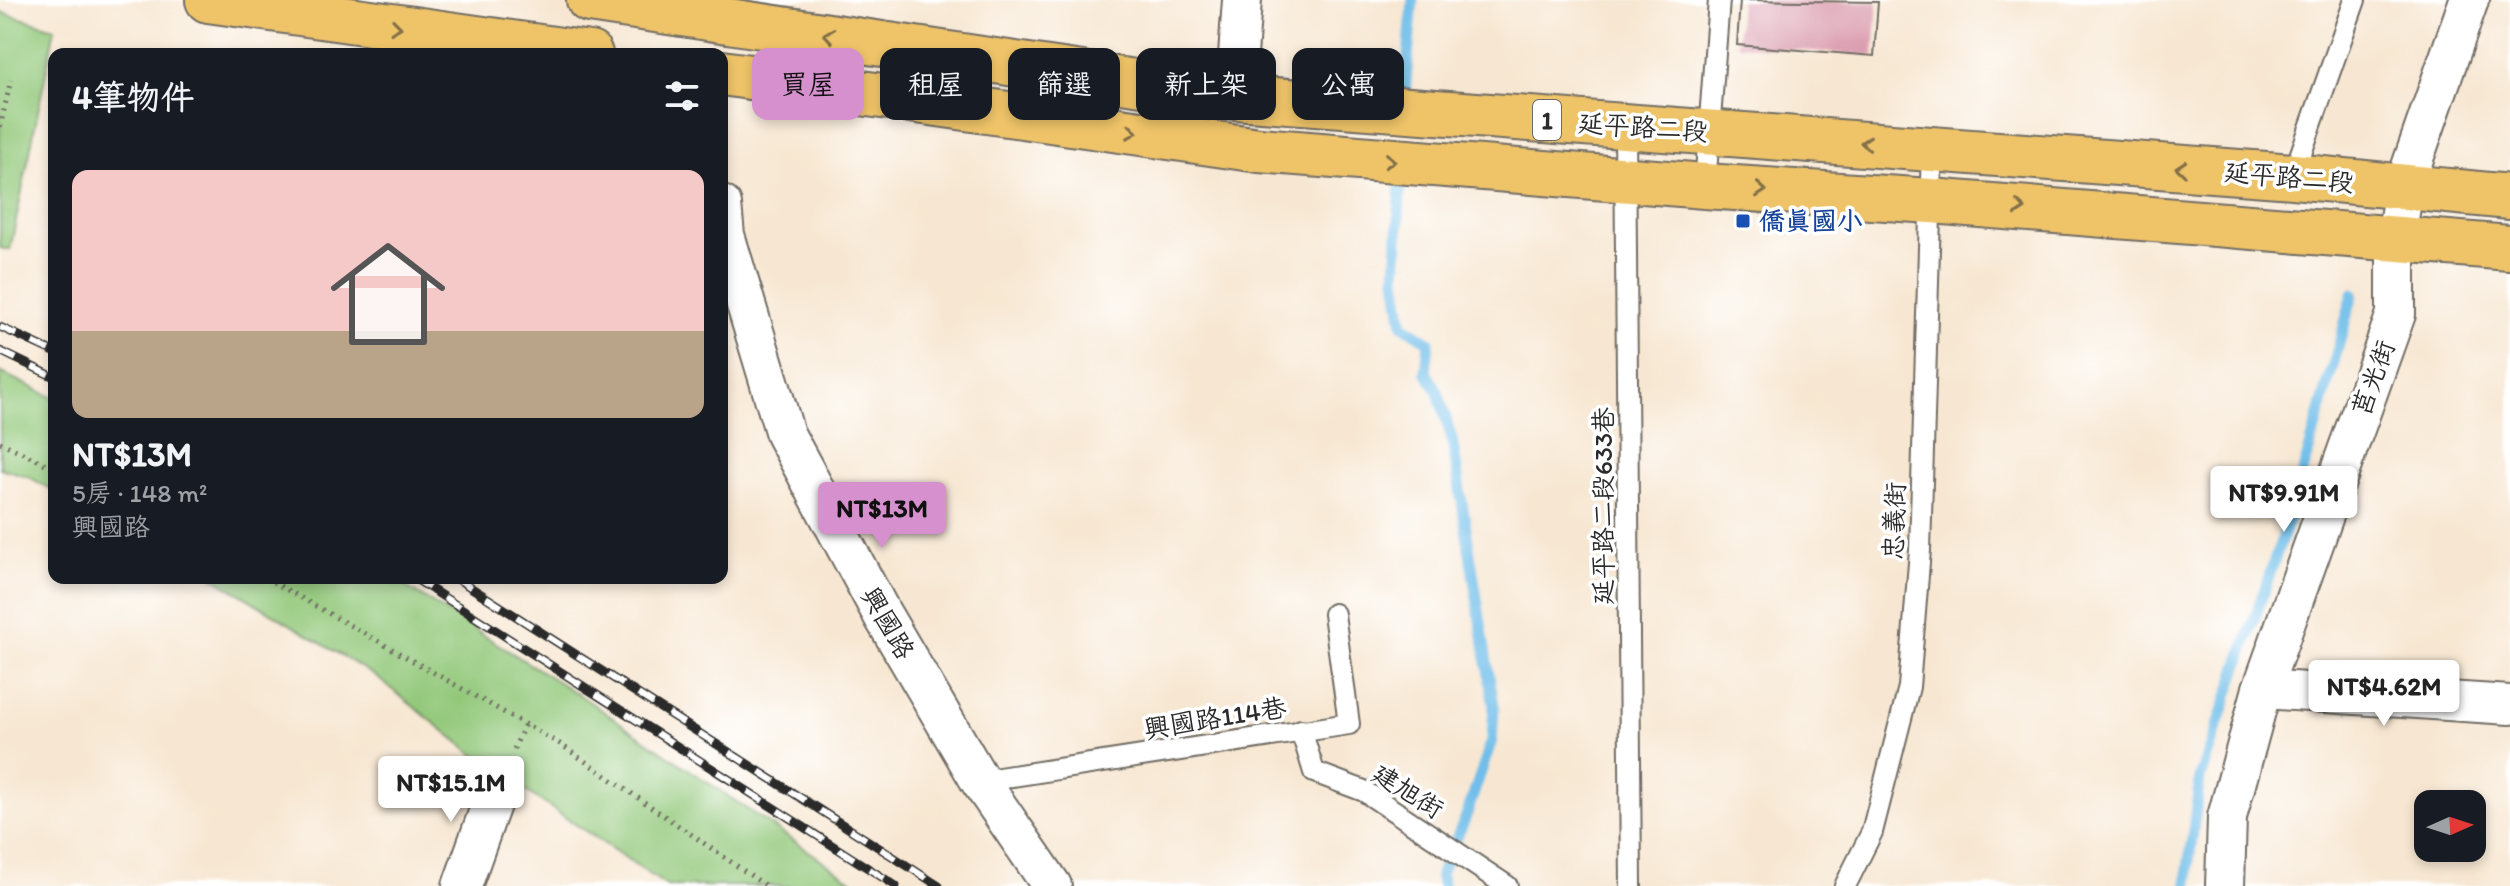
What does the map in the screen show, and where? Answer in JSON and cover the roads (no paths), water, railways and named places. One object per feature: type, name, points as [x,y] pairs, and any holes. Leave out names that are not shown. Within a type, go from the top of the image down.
[{"type":"main road","points":[[208,0],[548,48]]},
{"type":"main road","name":"延平路二段","points":[[589,0],[1136,82]]},
{"type":"main road","name":"延平路二段","points":[[728,74],[1259,150],[2510,248]]},
{"type":"main road","name":"延平路二段","points":[[1276,100],[2293,176],[2510,197]]},
{"type":"street","points":[[1239,48],[1242,0]]},
{"type":"street","name":"莒光街","points":[[2225,886],[2227,817],[2262,689],[2396,314],[2396,238],[2404,187],[2469,0]]},
{"type":"street","points":[[725,48],[730,19]]},
{"type":"street","name":"興國路","points":[[728,243],[785,434],[883,616],[980,781],[1052,886]]},
{"type":"street","points":[[2262,689],[2510,705]]},
{"type":"street","points":[[462,886],[499,782]]},
{"type":"lane","points":[[1705,186],[1719,0]]},
{"type":"lane","points":[[2293,176],[2355,0]]},
{"type":"lane","name":"延平路二段633巷","points":[[1625,126],[1631,886]]},
{"type":"lane","name":"忠義街","points":[[1845,886],[1872,832],[1909,687],[1920,550],[1932,148]]},
{"type":"lane","name":"興國路114巷","points":[[980,781],[1349,724],[1334,614]]},
{"type":"lane","name":"建旭街","points":[[1301,730],[1314,772],[1364,791],[1507,886]]},
{"type":"waterway","points":[[1404,103],[1413,0]]},
{"type":"waterway","points":[[1401,172],[1396,278],[1403,325],[1429,342],[1426,372],[1438,392],[1452,439],[1494,707],[1492,740],[1465,819],[1440,874],[1443,886]]},
{"type":"waterway","points":[[2188,886],[2200,778],[2296,497],[2353,294]]},
{"type":"railway","points":[[0,327],[48,349]]},
{"type":"railway","points":[[0,351],[48,374]]},
{"type":"railway","points":[[423,584],[896,886]]},
{"type":"railway","points":[[465,584],[939,886]]},
{"type":"place","name":"僑真國小","points":[[1743,221]]}]
